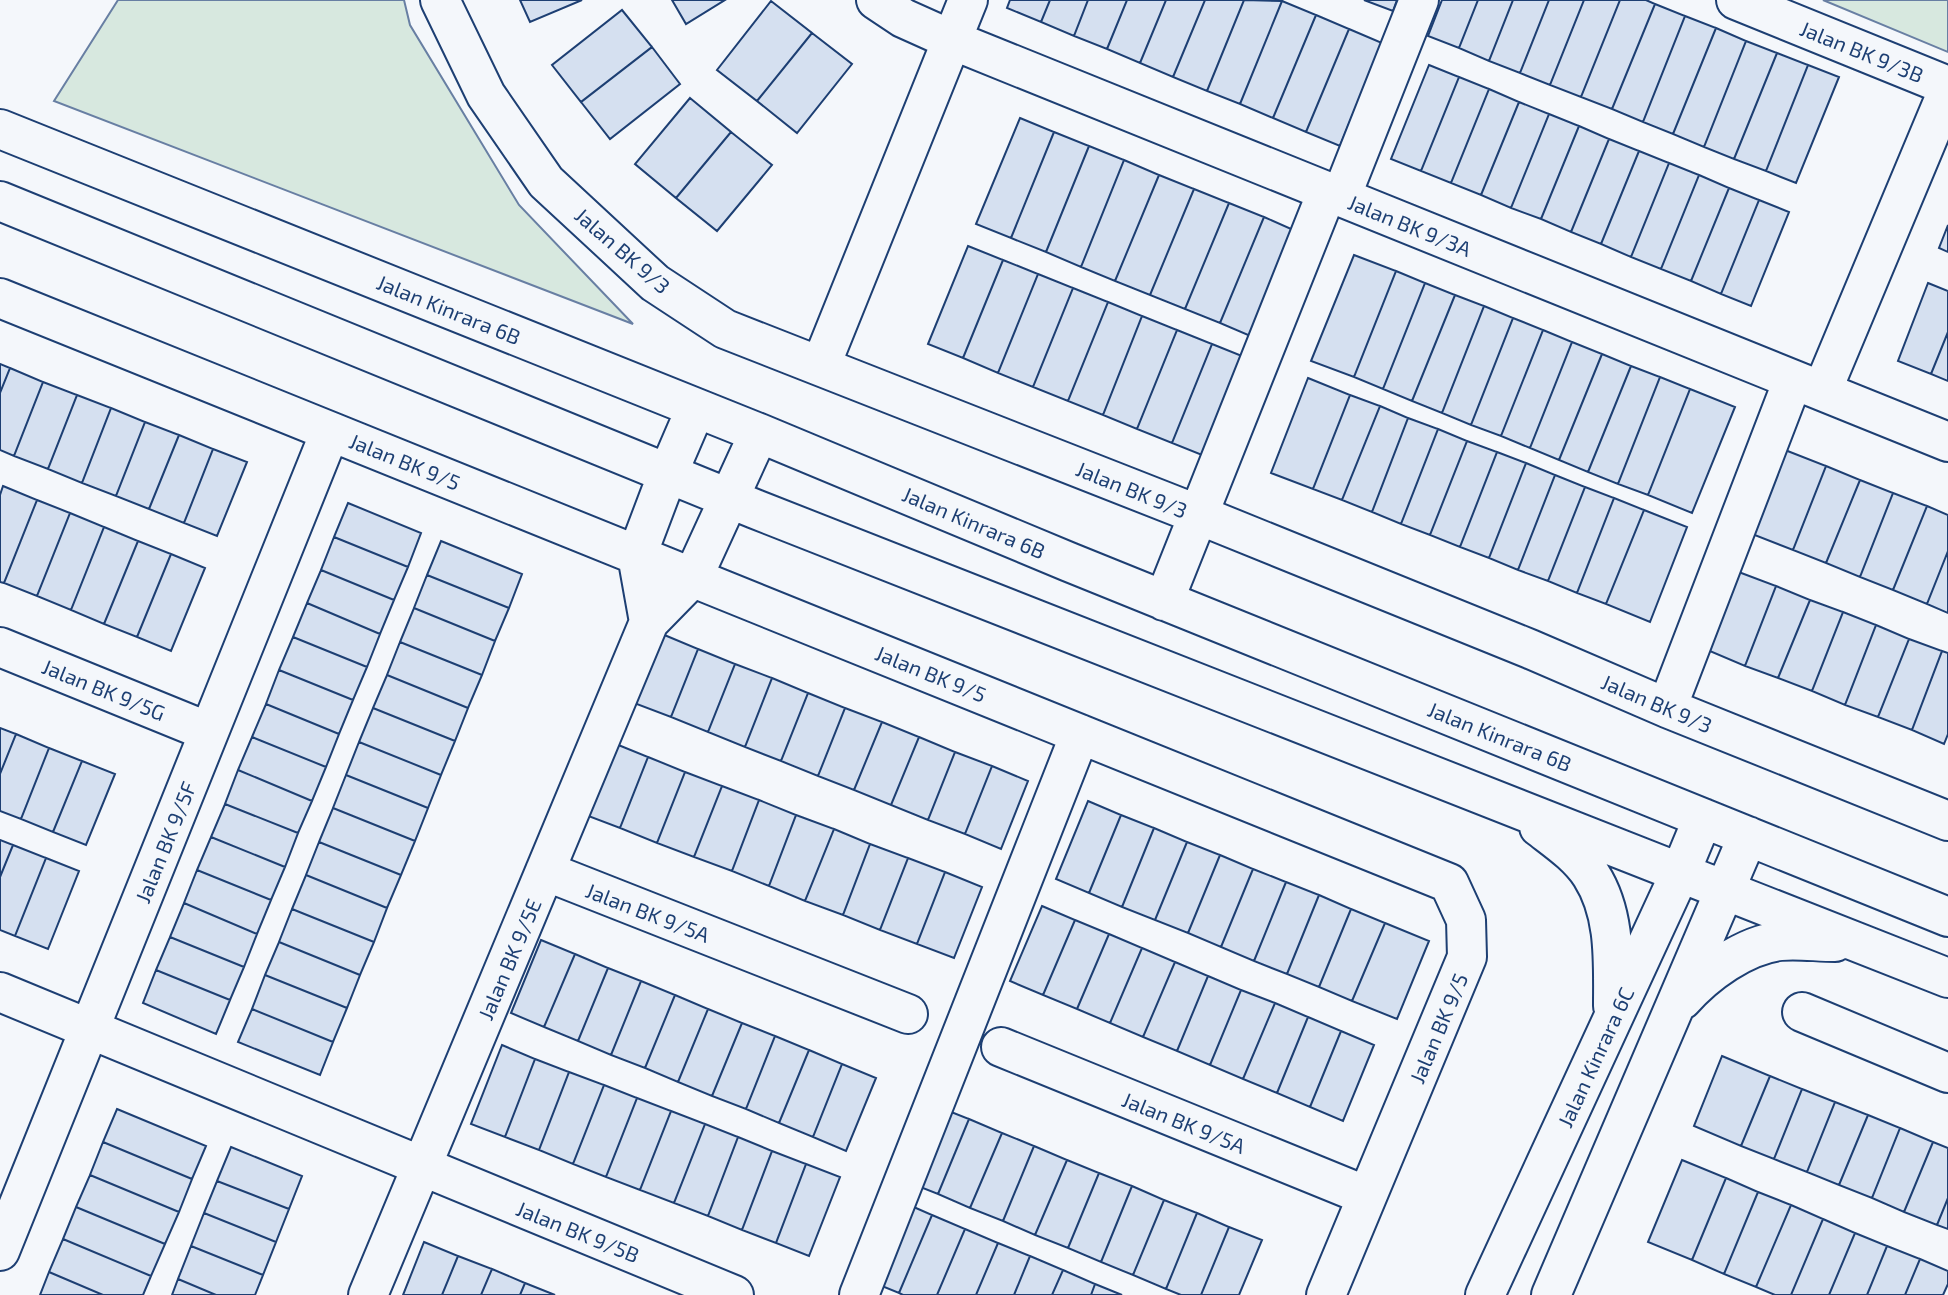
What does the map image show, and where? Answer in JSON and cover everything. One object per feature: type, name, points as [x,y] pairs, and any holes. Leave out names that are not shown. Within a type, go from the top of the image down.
[{"type":"street","name":"Jalan BK 9/3","points":[[440,0],[486,95],[546,182],[655,283],[725,329],[1199,515],[1948,821]]},
{"type":"street","name":"Jalan BK 9/3A","points":[[876,0],[903,18],[952,40],[1948,442]]},
{"type":"street","points":[[821,365],[968,0]]},
{"type":"street","points":[[1164,601],[1334,194],[1419,0]]},
{"type":"street","name":"Jalan BK 9/3B","points":[[1736,0],[1948,88]]},
{"type":"street","points":[[1667,708],[1807,385],[1948,88]]},
{"type":"street","name":"Jalan Kinrara 6B","points":[[6,126],[1164,601],[1948,917]]},
{"type":"street","points":[[0,201],[729,499],[1506,802],[1948,978]]},
{"type":"street","name":"Jalan BK 9/5","points":[[0,298],[1449,883],[1466,920],[1467,957],[1326,1295]]},
{"type":"street","points":[[649,622],[637,555],[696,408]]},
{"type":"street","name":"Jalan BK 9/5F","points":[[0,1251],[330,432]]},
{"type":"street","name":"Jalan BK 9/5E","points":[[368,1295],[649,622],[693,577],[759,433]]},
{"type":"street","name":"Jalan BK 9/5G","points":[[0,647],[209,732]]},
{"type":"street","points":[[859,1295],[1080,734]]},
{"type":"street","points":[[1506,802],[1569,849],[1591,875],[1606,911],[1612,942],[1613,1019]]},
{"type":"street","name":"Jalan Kinrara 6C","points":[[1485,1295],[1681,872],[1703,818]]},
{"type":"street","points":[[1551,1295],[1748,836]]},
{"type":"street","name":"Jalan BK 9/5A","points":[[545,871],[908,1014]]},
{"type":"street","points":[[1675,1008],[1704,978],[1748,951],[1778,941],[1861,943]]},
{"type":"street","name":"Jalan BK 9/5B","points":[[0,992],[734,1295]]},
{"type":"street","points":[[1802,1012],[1948,1073]]},
{"type":"street","name":"Jalan BK 9/5A","points":[[1001,1047],[1367,1196]]},
{"type":"shaded area","points":[[118,0],[404,0],[410,25],[519,205],[633,324],[54,101]]},
{"type":"shaded area","points":[[1823,0],[1948,0],[1948,52]]},
{"type":"building","points":[[520,0],[582,0],[530,22]]},
{"type":"building","points":[[672,0],[725,0],[686,24]]},
{"type":"building","points":[[1010,0],[1050,0],[1041,22],[1007,8]]},
{"type":"building","points":[[1050,0],[1088,0],[1074,36],[1041,22]]},
{"type":"building","points":[[1088,0],[1127,0],[1107,49],[1074,36]]},
{"type":"building","points":[[1127,0],[1166,0],[1140,63],[1107,49]]},
{"type":"building","points":[[1166,0],[1205,0],[1173,77],[1140,63]]},
{"type":"building","points":[[1205,0],[1244,0],[1207,91],[1173,77]]},
{"type":"building","points":[[1244,0],[1282,1],[1240,104],[1207,91]]},
{"type":"building","points":[[1364,0],[1397,0],[1393,11]]},
{"type":"building","points":[[1442,0],[1478,0],[1459,48],[1428,36]]},
{"type":"building","points":[[1478,0],[1513,0],[1489,61],[1459,48]]},
{"type":"building","points":[[1513,0],[1549,0],[1520,73],[1489,61]]},
{"type":"building","points":[[1549,0],[1584,0],[1550,85],[1520,73]]},
{"type":"building","points":[[1584,0],[1620,0],[1581,97],[1550,85]]},
{"type":"building","points":[[1620,0],[1646,0],[1655,4],[1612,109],[1581,97]]},
{"type":"building","points":[[771,1],[812,33],[757,101],[717,70]]},
{"type":"building","points":[[1282,1],[1316,15],[1273,118],[1240,104]]},
{"type":"building","points":[[1655,4],[1685,16],[1643,122],[1612,109]]},
{"type":"building","points":[[622,10],[652,47],[581,102],[552,65]]},
{"type":"building","points":[[1316,15],[1349,29],[1306,132],[1273,118]]},
{"type":"building","points":[[1685,16],[1716,28],[1673,134],[1643,122]]},
{"type":"building","points":[[1716,28],[1746,41],[1704,147],[1673,134]]},
{"type":"building","points":[[1349,29],[1382,43],[1340,146],[1306,132]]},
{"type":"building","points":[[812,33],[852,64],[797,133],[757,101]]},
{"type":"building","points":[[1746,41],[1777,53],[1734,159],[1704,147]]},
{"type":"building","points":[[652,47],[680,84],[610,139],[581,102]]},
{"type":"building","points":[[1777,53],[1808,65],[1766,171],[1734,159]]},
{"type":"building","points":[[1429,65],[1459,77],[1421,171],[1391,159]]},
{"type":"building","points":[[1808,65],[1839,77],[1796,183],[1766,171]]},
{"type":"building","points":[[1459,77],[1489,89],[1451,183],[1421,171]]},
{"type":"building","points":[[1489,89],[1519,102],[1481,195],[1451,183]]},
{"type":"building","points":[[690,98],[731,132],[676,198],[635,164]]},
{"type":"building","points":[[1519,102],[1549,114],[1511,208],[1481,195]]},
{"type":"building","points":[[1549,114],[1579,126],[1541,219],[1511,208]]},
{"type":"building","points":[[1020,118],[1054,132],[1011,238],[976,224]]},
{"type":"building","points":[[1579,126],[1609,139],[1571,232],[1541,219]]},
{"type":"building","points":[[731,132],[772,165],[717,231],[676,198]]},
{"type":"building","points":[[1054,132],[1089,146],[1046,252],[1011,238]]},
{"type":"building","points":[[1609,139],[1639,151],[1601,244],[1571,232]]},
{"type":"building","points":[[1089,146],[1124,160],[1081,267],[1046,252]]},
{"type":"building","points":[[1639,151],[1669,163],[1631,257],[1601,244]]},
{"type":"building","points":[[1124,160],[1159,175],[1115,281],[1081,267]]},
{"type":"building","points":[[1669,163],[1699,175],[1661,269],[1631,257]]},
{"type":"building","points":[[1159,175],[1194,189],[1150,295],[1115,281]]},
{"type":"building","points":[[1699,175],[1729,188],[1691,281],[1661,269]]},
{"type":"building","points":[[1729,188],[1759,200],[1721,294],[1691,281]]},
{"type":"building","points":[[1194,189],[1229,203],[1185,309],[1150,295]]},
{"type":"building","points":[[1759,200],[1789,212],[1751,306],[1721,294]]},
{"type":"building","points":[[1229,203],[1264,217],[1220,323],[1185,309]]},
{"type":"building","points":[[1264,217],[1298,232],[1255,338],[1220,323]]},
{"type":"building","points":[[1948,225],[1948,252],[1939,248]]},
{"type":"building","points":[[968,246],[1003,260],[963,358],[928,344]]},
{"type":"building","points":[[1354,255],[1396,271],[1354,377],[1311,361]]},
{"type":"building","points":[[1003,260],[1038,274],[998,373],[963,358]]},
{"type":"building","points":[[1396,271],[1425,283],[1383,389],[1354,377]]},
{"type":"building","points":[[1038,274],[1073,288],[1033,387],[998,373]]},
{"type":"building","points":[[1425,283],[1455,295],[1412,401],[1383,389]]},
{"type":"building","points":[[1928,283],[1948,291],[1948,332],[1931,374],[1898,361]]},
{"type":"building","points":[[1073,288],[1108,302],[1068,401],[1033,387]]},
{"type":"building","points":[[1455,295],[1484,306],[1442,413],[1412,401]]},
{"type":"building","points":[[1108,302],[1142,316],[1103,415],[1068,401]]},
{"type":"building","points":[[1484,306],[1513,318],[1471,425],[1442,413]]},
{"type":"building","points":[[1142,316],[1177,330],[1137,429],[1103,415]]},
{"type":"building","points":[[1513,318],[1543,330],[1501,436],[1471,425]]},
{"type":"building","points":[[1177,330],[1212,344],[1172,443],[1137,429]]},
{"type":"building","points":[[1543,330],[1572,342],[1530,448],[1501,436]]},
{"type":"building","points":[[1948,332],[1948,381],[1931,374]]},
{"type":"building","points":[[1572,342],[1602,354],[1559,460],[1530,448]]},
{"type":"building","points":[[1212,344],[1247,358],[1207,457],[1172,443]]},
{"type":"building","points":[[1602,354],[1631,366],[1588,472],[1559,460]]},
{"type":"building","points":[[0,364],[10,368],[0,393]]},
{"type":"building","points":[[1631,366],[1660,377],[1618,484],[1588,472]]},
{"type":"building","points":[[10,368],[43,382],[14,456],[0,450],[0,393]]},
{"type":"building","points":[[1660,377],[1690,389],[1648,495],[1618,484]]},
{"type":"building","points":[[1308,378],[1350,395],[1313,489],[1271,473]]},
{"type":"building","points":[[43,382],[77,395],[48,469],[14,456]]},
{"type":"building","points":[[1690,389],[1735,407],[1692,513],[1648,495]]},
{"type":"building","points":[[77,395],[111,408],[82,483],[48,469]]},
{"type":"building","points":[[1350,395],[1380,406],[1342,500],[1313,489]]},
{"type":"building","points":[[1380,406],[1408,418],[1372,512],[1342,500]]},
{"type":"building","points":[[111,408],[145,422],[116,496],[82,483]]},
{"type":"building","points":[[1408,418],[1438,429],[1401,524],[1372,512]]},
{"type":"building","points":[[145,422],[179,435],[149,509],[116,496]]},
{"type":"building","points":[[1438,429],[1467,441],[1430,535],[1401,524]]},
{"type":"building","points":[[179,435],[213,449],[184,523],[149,509]]},
{"type":"building","points":[[1467,441],[1497,452],[1460,547],[1430,535]]},
{"type":"building","points":[[213,449],[247,462],[217,536],[184,523]]},
{"type":"building","points":[[1785,450],[1826,466],[1793,550],[1752,534]]},
{"type":"building","points":[[1497,452],[1526,463],[1489,558],[1460,547]]},
{"type":"building","points":[[1526,463],[1555,475],[1518,570],[1489,558]]},
{"type":"building","points":[[1826,466],[1860,480],[1826,563],[1793,550]]},
{"type":"building","points":[[1555,475],[1585,487],[1548,581],[1518,570]]},
{"type":"building","points":[[1860,480],[1893,493],[1860,577],[1826,563]]},
{"type":"building","points":[[3,486],[37,500],[4,583],[0,582],[0,495]]},
{"type":"building","points":[[1585,487],[1614,498],[1577,593],[1548,581]]},
{"type":"building","points":[[1893,493],[1927,506],[1893,590],[1860,577]]},
{"type":"building","points":[[1614,498],[1644,510],[1606,604],[1577,593]]},
{"type":"building","points":[[37,500],[70,513],[37,596],[4,583]]},
{"type":"building","points":[[348,503],[421,533],[408,567],[334,537]]},
{"type":"building","points":[[1927,506],[1948,515],[1948,551],[1927,604],[1893,590]]},
{"type":"building","points":[[1644,510],[1687,527],[1650,622],[1606,604]]},
{"type":"building","points":[[70,513],[104,527],[71,610],[37,596]]},
{"type":"building","points":[[104,527],[138,541],[104,624],[71,610]]},
{"type":"building","points":[[334,537],[408,567],[394,600],[321,570]]},
{"type":"building","points":[[138,541],[171,554],[137,637],[104,624]]},
{"type":"building","points":[[441,541],[522,574],[509,608],[427,575]]},
{"type":"building","points":[[1948,551],[1948,613],[1927,604]]},
{"type":"building","points":[[171,554],[205,568],[171,651],[137,637]]},
{"type":"building","points":[[321,570],[394,600],[380,634],[307,603]]},
{"type":"building","points":[[1736,571],[1776,586],[1745,666],[1705,649]]},
{"type":"building","points":[[427,575],[509,608],[495,641],[414,608]]},
{"type":"building","points":[[1776,586],[1810,600],[1778,678],[1745,666]]},
{"type":"building","points":[[1810,600],[1843,612],[1812,691],[1778,678]]},
{"type":"building","points":[[307,603],[380,634],[367,667],[293,637]]},
{"type":"building","points":[[414,608],[495,641],[482,675],[400,642]]},
{"type":"building","points":[[1843,612],[1876,625],[1845,705],[1812,691]]},
{"type":"building","points":[[1876,625],[1909,639],[1878,717],[1845,705]]},
{"type":"building","points":[[662,634],[698,649],[671,717],[634,703]]},
{"type":"building","points":[[293,637],[367,667],[353,700],[279,670]]},
{"type":"building","points":[[1909,639],[1942,651],[1912,730],[1878,717]]},
{"type":"building","points":[[400,642],[482,675],[468,708],[387,675]]},
{"type":"building","points":[[698,649],[735,664],[708,732],[671,717]]},
{"type":"building","points":[[1942,651],[1948,653],[1948,734],[1944,744],[1912,730]]},
{"type":"building","points":[[735,664],[772,678],[745,747],[708,732]]},
{"type":"building","points":[[279,670],[353,700],[339,734],[266,704]]},
{"type":"building","points":[[387,675],[468,708],[455,741],[373,708]]},
{"type":"building","points":[[772,678],[808,693],[781,761],[745,747]]},
{"type":"building","points":[[808,693],[845,708],[818,776],[781,761]]},
{"type":"building","points":[[266,704],[339,734],[326,767],[252,737]]},
{"type":"building","points":[[373,708],[455,741],[441,775],[359,742]]},
{"type":"building","points":[[845,708],[882,722],[854,790],[818,776]]},
{"type":"building","points":[[882,722],[919,737],[891,805],[854,790]]},
{"type":"building","points":[[0,728],[16,734],[0,774]]},
{"type":"building","points":[[16,734],[49,748],[21,819],[0,811],[0,774]]},
{"type":"building","points":[[252,737],[326,767],[312,801],[238,770]]},
{"type":"building","points":[[919,737],[955,752],[928,820],[891,805]]},
{"type":"building","points":[[359,742],[441,775],[428,808],[346,775]]},
{"type":"building","points":[[611,742],[648,757],[620,828],[583,814]]},
{"type":"building","points":[[49,748],[82,761],[53,832],[21,819]]},
{"type":"building","points":[[955,752],[992,766],[965,834],[928,820]]},
{"type":"building","points":[[648,757],[685,772],[657,843],[620,828]]},
{"type":"building","points":[[82,761],[115,774],[86,845],[53,832]]},
{"type":"building","points":[[992,766],[1028,781],[1001,849],[965,834]]},
{"type":"building","points":[[238,770],[312,801],[298,833],[225,804]]},
{"type":"building","points":[[685,772],[722,786],[694,857],[657,843]]},
{"type":"building","points":[[346,775],[428,808],[415,841],[333,808]]},
{"type":"building","points":[[722,786],[759,800],[732,871],[694,857]]},
{"type":"building","points":[[759,800],[796,815],[769,886],[732,871]]},
{"type":"building","points":[[1088,801],[1121,815],[1089,893],[1056,879]]},
{"type":"building","points":[[225,804],[298,833],[285,867],[211,837]]},
{"type":"building","points":[[333,808],[415,841],[401,875],[319,842]]},
{"type":"building","points":[[796,815],[834,829],[805,901],[769,886]]},
{"type":"building","points":[[1121,815],[1154,828],[1122,907],[1089,893]]},
{"type":"building","points":[[1154,828],[1187,842],[1155,920],[1122,907]]},
{"type":"building","points":[[834,829],[870,844],[843,915],[805,901]]},
{"type":"building","points":[[211,837],[285,867],[271,900],[197,870]]},
{"type":"building","points":[[0,840],[13,845],[0,877]]},
{"type":"building","points":[[319,842],[401,875],[387,908],[306,875]]},
{"type":"building","points":[[1187,842],[1220,855],[1188,933],[1155,920]]},
{"type":"building","points":[[870,844],[908,858],[880,930],[843,915]]},
{"type":"building","points":[[13,845],[46,858],[15,936],[0,930],[0,877]]},
{"type":"building","points":[[1220,855],[1253,869],[1221,947],[1188,933]]},
{"type":"building","points":[[46,858],[79,871],[48,949],[15,936]]},
{"type":"building","points":[[908,858],[945,872],[917,944],[880,930]]},
{"type":"building","points":[[1253,869],[1286,882],[1254,961],[1221,947]]},
{"type":"building","points":[[197,870],[271,900],[257,934],[184,903]]},
{"type":"building","points":[[945,872],[982,887],[954,958],[917,944]]},
{"type":"building","points":[[306,875],[387,908],[374,942],[292,909]]},
{"type":"building","points":[[1286,882],[1319,895],[1287,974],[1254,961]]},
{"type":"building","points":[[1319,895],[1351,909],[1319,987],[1287,974]]},
{"type":"building","points":[[184,903],[257,934],[244,967],[170,937]]},
{"type":"building","points":[[1042,906],[1075,920],[1043,995],[1010,981]]},
{"type":"building","points":[[292,909],[374,942],[360,975],[279,942]]},
{"type":"building","points":[[1351,909],[1385,923],[1352,1001],[1319,987]]},
{"type":"building","points":[[1075,920],[1109,934],[1077,1009],[1043,995]]},
{"type":"building","points":[[1385,923],[1429,941],[1397,1019],[1352,1001]]},
{"type":"building","points":[[1109,934],[1142,948],[1110,1023],[1077,1009]]},
{"type":"building","points":[[170,937],[244,967],[230,1000],[156,970]]},
{"type":"building","points":[[541,940],[575,954],[544,1027],[511,1013]]},
{"type":"building","points":[[279,942],[360,975],[347,1008],[265,975]]},
{"type":"building","points":[[1142,948],[1175,962],[1143,1037],[1110,1023]]},
{"type":"building","points":[[575,954],[608,968],[578,1041],[544,1027]]},
{"type":"building","points":[[1175,962],[1208,976],[1177,1051],[1143,1037]]},
{"type":"building","points":[[608,968],[641,981],[611,1055],[578,1041]]},
{"type":"building","points":[[156,970],[230,1000],[216,1034],[143,1003]]},
{"type":"building","points":[[265,975],[347,1008],[333,1042],[252,1009]]},
{"type":"building","points":[[1208,976],[1241,990],[1210,1065],[1177,1051]]},
{"type":"building","points":[[641,981],[675,995],[645,1068],[611,1055]]},
{"type":"building","points":[[1241,990],[1275,1003],[1243,1079],[1210,1065]]},
{"type":"building","points":[[675,995],[708,1009],[678,1082],[645,1068]]},
{"type":"building","points":[[1275,1003],[1308,1017],[1277,1093],[1243,1079]]},
{"type":"building","points":[[252,1009],[333,1042],[320,1075],[238,1042]]},
{"type":"building","points":[[708,1009],[742,1023],[712,1096],[678,1082]]},
{"type":"building","points":[[1308,1017],[1341,1031],[1310,1107],[1277,1093]]},
{"type":"building","points":[[742,1023],[775,1036],[746,1109],[712,1096]]},
{"type":"building","points":[[1341,1031],[1374,1045],[1343,1121],[1310,1107]]},
{"type":"building","points":[[775,1036],[809,1050],[779,1123],[746,1109]]},
{"type":"building","points":[[502,1045],[535,1059],[505,1137],[471,1124]]},
{"type":"building","points":[[809,1050],[842,1064],[813,1137],[779,1123]]},
{"type":"building","points":[[1722,1056],[1770,1076],[1741,1146],[1694,1126]]},
{"type":"building","points":[[535,1059],[569,1072],[539,1150],[505,1137]]},
{"type":"building","points":[[842,1064],[876,1078],[846,1151],[813,1137]]},
{"type":"building","points":[[569,1072],[604,1085],[573,1164],[539,1150]]},
{"type":"building","points":[[1770,1076],[1802,1089],[1774,1159],[1741,1146]]},
{"type":"building","points":[[604,1085],[637,1098],[606,1177],[573,1164]]},
{"type":"building","points":[[1802,1089],[1835,1102],[1807,1172],[1774,1159]]},
{"type":"building","points":[[637,1098],[671,1111],[640,1190],[606,1177]]},
{"type":"building","points":[[1835,1102],[1868,1115],[1839,1185],[1807,1172]]},
{"type":"building","points":[[936,1106],[969,1119],[938,1194],[905,1181]]},
{"type":"building","points":[[117,1109],[206,1146],[192,1179],[103,1142]]},
{"type":"building","points":[[671,1111],[705,1124],[674,1203],[640,1190]]},
{"type":"building","points":[[1868,1115],[1900,1128],[1872,1198],[1839,1185]]},
{"type":"building","points":[[969,1119],[1002,1133],[970,1208],[938,1194]]},
{"type":"building","points":[[705,1124],[738,1137],[708,1216],[674,1203]]},
{"type":"building","points":[[1900,1128],[1933,1142],[1904,1212],[1872,1198]]},
{"type":"building","points":[[1002,1133],[1034,1146],[1003,1221],[970,1208]]},
{"type":"building","points":[[738,1137],[772,1151],[742,1230],[708,1216]]},
{"type":"building","points":[[103,1142],[192,1179],[179,1212],[90,1175]]},
{"type":"building","points":[[1933,1142],[1948,1148],[1948,1198],[1937,1225],[1904,1212]]},
{"type":"building","points":[[1034,1146],[1067,1160],[1035,1235],[1003,1221]]},
{"type":"building","points":[[231,1147],[302,1176],[289,1209],[217,1181]]},
{"type":"building","points":[[772,1151],[806,1164],[776,1243],[742,1230]]},
{"type":"building","points":[[1067,1160],[1099,1173],[1068,1248],[1035,1235]]},
{"type":"building","points":[[1682,1160],[1726,1178],[1692,1260],[1648,1242]]},
{"type":"building","points":[[806,1164],[840,1177],[809,1256],[776,1243]]},
{"type":"building","points":[[1099,1173],[1132,1186],[1101,1262],[1068,1248]]},
{"type":"building","points":[[90,1175],[179,1212],[165,1244],[76,1207]]},
{"type":"building","points":[[1726,1178],[1758,1192],[1724,1274],[1692,1260]]},
{"type":"building","points":[[217,1181],[289,1209],[276,1242],[204,1213]]},
{"type":"building","points":[[1132,1186],[1164,1200],[1133,1275],[1101,1262]]},
{"type":"building","points":[[1758,1192],[1791,1205],[1756,1287],[1724,1274]]},
{"type":"building","points":[[1948,1198],[1948,1229],[1937,1225]]},
{"type":"building","points":[[1164,1200],[1197,1213],[1166,1289],[1133,1275]]},
{"type":"building","points":[[900,1201],[932,1215],[899,1293],[867,1280]]},
{"type":"building","points":[[1791,1205],[1823,1219],[1791,1295],[1775,1295],[1756,1287]]},
{"type":"building","points":[[76,1207],[165,1244],[151,1276],[63,1239]]},
{"type":"building","points":[[204,1213],[276,1242],[263,1275],[191,1246]]},
{"type":"building","points":[[1197,1213],[1229,1227],[1201,1295],[1181,1295],[1166,1289]]},
{"type":"building","points":[[932,1215],[965,1229],[937,1295],[903,1295],[899,1293]]},
{"type":"building","points":[[1823,1219],[1855,1233],[1829,1295],[1791,1295]]},
{"type":"building","points":[[1229,1227],[1262,1240],[1239,1295],[1201,1295]]},
{"type":"building","points":[[965,1229],[998,1243],[976,1295],[937,1295]]},
{"type":"building","points":[[1855,1233],[1887,1246],[1867,1295],[1829,1295]]},
{"type":"building","points":[[63,1239],[151,1276],[143,1295],[103,1295],[49,1272]]},
{"type":"building","points":[[424,1242],[458,1256],[442,1295],[403,1295]]},
{"type":"building","points":[[998,1243],[1030,1256],[1014,1295],[976,1295]]},
{"type":"building","points":[[191,1246],[263,1275],[255,1295],[216,1295],[178,1279]]},
{"type":"building","points":[[1887,1246],[1920,1259],[1905,1295],[1867,1295]]},
{"type":"building","points":[[458,1256],[492,1269],[481,1295],[442,1295]]},
{"type":"building","points":[[1030,1256],[1063,1270],[1052,1295],[1014,1295]]},
{"type":"building","points":[[1920,1259],[1948,1271],[1948,1284],[1943,1295],[1905,1295]]},
{"type":"building","points":[[492,1269],[525,1283],[520,1295],[481,1295]]},
{"type":"building","points":[[1063,1270],[1095,1284],[1091,1295],[1052,1295]]},
{"type":"building","points":[[49,1272],[103,1295],[40,1295]]},
{"type":"building","points":[[178,1279],[216,1295],[172,1295]]},
{"type":"building","points":[[525,1283],[555,1295],[520,1295]]},
{"type":"building","points":[[1095,1284],[1122,1295],[1091,1295]]}]
